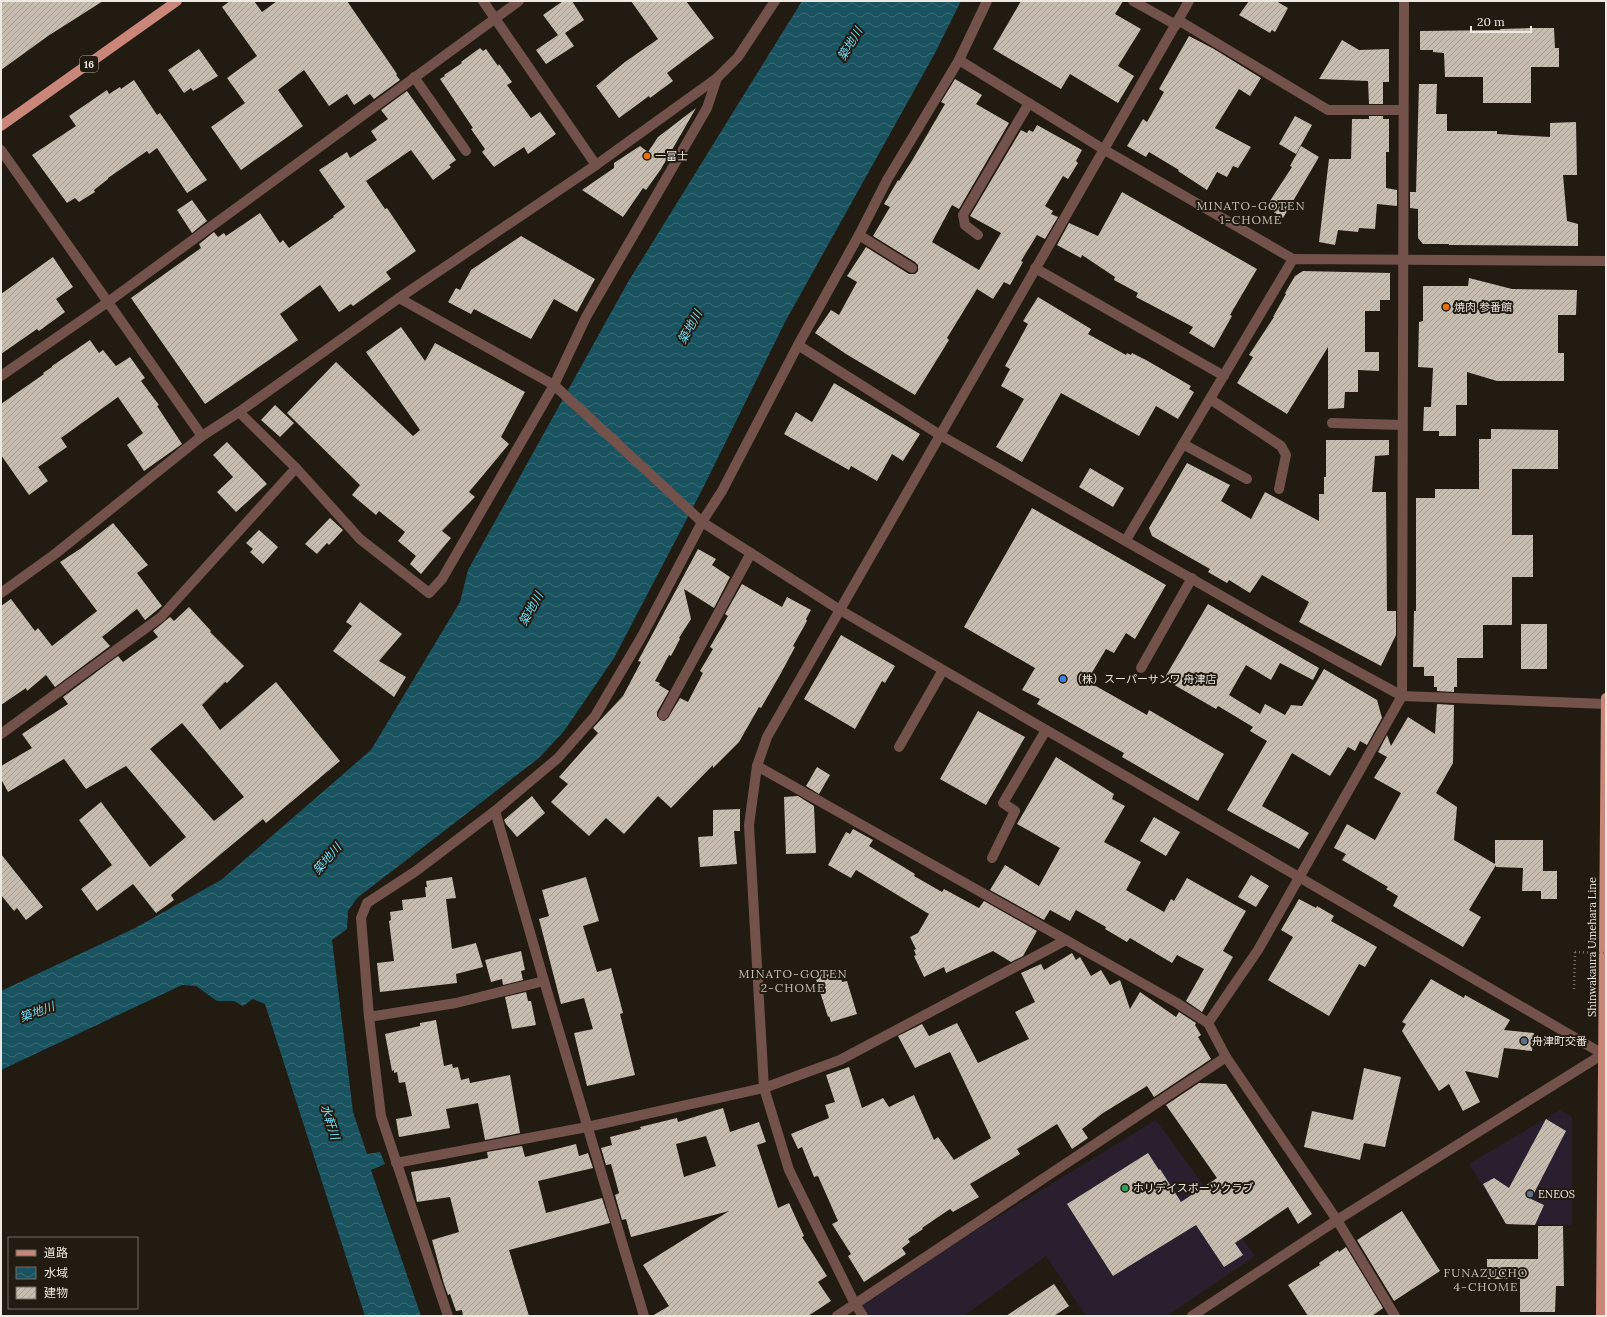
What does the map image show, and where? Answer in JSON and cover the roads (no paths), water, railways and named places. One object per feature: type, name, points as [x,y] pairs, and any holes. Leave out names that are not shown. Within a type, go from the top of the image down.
[{"type":"main road","name":"16","points":[[1,126],[177,1]]},
{"type":"main road","name":"Shinwakaura Umehara Line","points":[[1601,1316],[1606,698]]},
{"type":"street","points":[[483,1],[596,165]]},
{"type":"street","points":[[1,376],[108,302],[519,1]]},
{"type":"street","points":[[1,593],[55,554],[202,436],[240,412],[399,298],[596,165],[717,78],[738,57],[775,1]]},
{"type":"street","points":[[448,1316],[381,1116],[369,1017],[361,918],[367,903],[416,871],[495,811],[558,758],[595,716],[642,636],[698,519],[722,490],[887,180],[959,60],[986,1]]},
{"type":"street","points":[[1133,1],[1177,22],[1328,110],[1403,110]]},
{"type":"street","points":[[863,1316],[855,1304],[789,1170],[764,1088],[749,826],[757,766],[767,736],[1189,1]]},
{"type":"street","points":[[1208,1023],[1258,950],[1402,696],[1404,1]]},
{"type":"street","points":[[959,60],[1103,149],[1293,259],[1403,261],[1606,261]]},
{"type":"street","points":[[414,77],[466,151]]},
{"type":"street","points":[[240,412],[296,468],[360,540],[429,593],[442,579],[558,388],[586,317],[707,108],[717,78]]},
{"type":"street","points":[[978,235],[965,225],[963,215],[1029,103]]},
{"type":"street","points":[[1,150],[202,436]]},
{"type":"street","points":[[859,235],[912,268]]},
{"type":"street","points":[[1126,540],[1293,259]]},
{"type":"street","points":[[1035,268],[1224,376]]},
{"type":"street","points":[[399,298],[558,388],[698,519],[840,610],[1604,1053],[1337,1220],[1192,1316]]},
{"type":"street","points":[[798,345],[940,435],[1269,623],[1402,696],[1606,704]]},
{"type":"street","points":[[1210,399],[1281,446],[1286,455],[1279,489]]},
{"type":"street","points":[[1332,423],[1402,425]]},
{"type":"street","points":[[1183,444],[1247,479]]},
{"type":"street","points":[[1,734],[161,617],[296,468]]},
{"type":"street","points":[[663,715],[752,553]]},
{"type":"street","points":[[1141,668],[1192,578]]},
{"type":"street","points":[[899,747],[943,670]]},
{"type":"street","points":[[992,858],[1015,811],[1003,803],[1046,730]]},
{"type":"street","points":[[757,766],[1177,1003],[1208,1023],[1226,1057],[1337,1220],[1395,1316]]},
{"type":"street","points":[[495,811],[644,1316]]},
{"type":"street","points":[[396,1163],[587,1127],[764,1088],[840,1060],[1066,940]]},
{"type":"street","points":[[369,1017],[456,1003],[544,981]]},
{"type":"street","points":[[837,1316],[1226,1057]]},
{"type":"water","points":[[802,1],[961,1],[935,53],[785,322],[703,488],[614,658],[564,731],[539,758],[357,898],[348,911],[347,929],[332,940],[353,1112],[367,1154],[380,1152],[385,1164],[371,1170],[421,1316],[365,1316],[265,1004],[253,999],[243,1006],[234,1001],[217,1001],[196,986],[182,985],[1,1070],[1,991],[135,928],[221,880],[371,750],[460,602],[468,570],[628,282]]},
{"type":"place","name":"一富士","points":[[647,156]]},
{"type":"place","name":"焼肉 参番館","points":[[1446,307]]},
{"type":"place","name":"（株）スーパーサンワ 舟津店","points":[[1063,679]]},
{"type":"place","name":"舟津町交番","points":[[1524,1041]]},
{"type":"place","name":"ホリデイスポーツクラブ","points":[[1125,1188]]},
{"type":"place","name":"ENEOS","points":[[1530,1194]]},
{"type":"district","name":"MINATO-GOTEN 1-CHOME","points":[[1251,213]]},
{"type":"district","name":"MINATO-GOTEN 2-CHOME","points":[[793,981]]},
{"type":"district","name":"FUNAZUCHO 4-CHOME","points":[[1486,1280]]},
{"type":"water label","name":"築地川","points":[[850,44]]},
{"type":"water label","name":"築地川","points":[[690,327]]},
{"type":"water label","name":"築地川","points":[[531,609]]},
{"type":"water label","name":"築地川","points":[[327,859]]},
{"type":"water label","name":"築地川","points":[[37,1012]]},
{"type":"water label","name":"水軒川","points":[[330,1122]]}]
